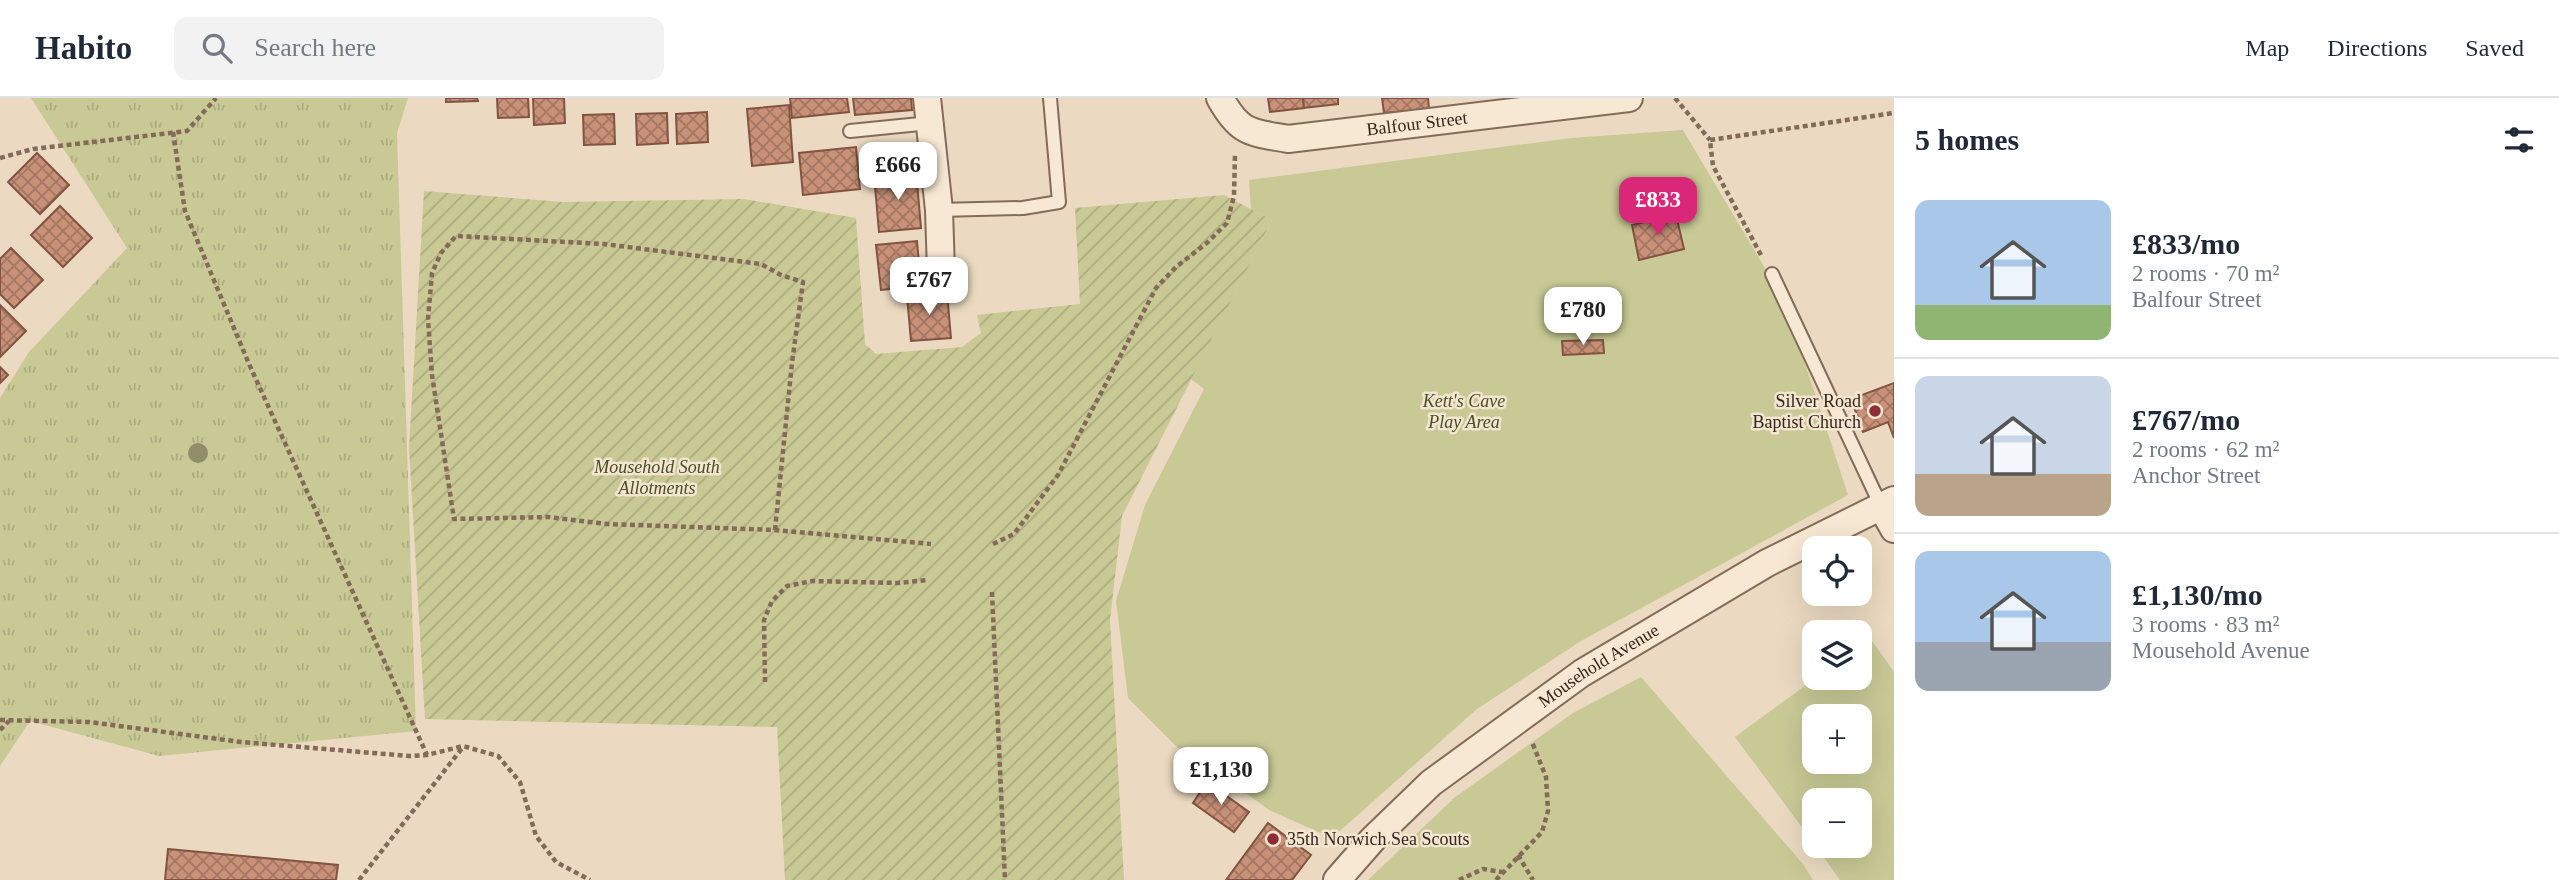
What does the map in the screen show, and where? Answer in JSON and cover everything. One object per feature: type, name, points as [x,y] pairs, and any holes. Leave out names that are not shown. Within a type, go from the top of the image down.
[{"type":"street","points":[[1220,98],[1230,117],[1247,131]]},
{"type":"street","name":"Balfour Street","points":[[1247,131],[1288,139],[1454,109],[1629,98]]},
{"type":"street","points":[[928,110],[939,210],[942,271]]},
{"type":"street","points":[[1888,503],[1894,529]]},
{"type":"street","name":"Mousehold Avenue","points":[[1337,880],[1373,839],[1431,783],[1582,673],[1767,564],[1888,503]]},
{"type":"lane","points":[[939,210],[1023,208],[1059,202],[1050,98]]},
{"type":"lane","points":[[850,131],[928,110]]},
{"type":"lane","points":[[1772,275],[1888,503]]},
{"type":"path","points":[[0,158],[33,149],[187,131],[216,98]]},
{"type":"path","points":[[1675,98],[1710,140],[1713,166],[1772,275]]},
{"type":"path","points":[[1710,140],[1894,113]]},
{"type":"path","points":[[993,544],[1014,534],[1058,475],[1156,288],[1227,223],[1234,196],[1235,151],[1247,131]]},
{"type":"path","points":[[173,132],[185,211],[249,364],[427,755]]},
{"type":"path","points":[[775,530],[803,282],[781,275],[761,264],[604,244],[456,236],[441,253],[432,273],[428,319],[432,375],[454,519],[548,517],[607,524],[775,530],[931,544]]},
{"type":"path","points":[[765,682],[764,620],[772,601],[787,586],[812,581],[898,583],[928,580]]},
{"type":"path","points":[[992,592],[1005,880]]},
{"type":"path","points":[[0,720],[89,722],[241,742],[410,756],[463,747],[498,756],[520,782],[536,836],[556,862],[590,880]]},
{"type":"path","points":[[0,730],[10,720]]},
{"type":"path","points":[[1496,880],[1542,832],[1548,811],[1546,777],[1534,745]]},
{"type":"path","points":[[359,880],[463,747]]},
{"type":"path","points":[[1518,855],[1533,880]]},
{"type":"path","points":[[1459,880],[1483,869],[1502,872]]},
{"type":"green space","points":[[31,98],[408,98],[397,133],[416,731],[159,756],[30,721],[0,766],[0,398],[29,352],[127,248]]},
{"type":"green space","name":"Kett's Cave Play Area","points":[[1683,130],[1785,302],[1848,495],[1581,641],[1477,709],[1332,838],[1269,810],[1232,783],[1187,757],[1128,698],[1116,601],[1145,505],[1204,389],[1191,379],[1272,220],[1251,209],[1249,180],[1571,138]]},
{"type":"green space","name":"Mousehold South Allotments","points":[[424,191],[563,202],[744,199],[856,218],[865,344],[876,354],[962,347],[981,333],[977,315],[1080,304],[1075,208],[1224,195],[1272,220],[1122,516],[1110,620],[1124,880],[785,880],[777,727],[425,719],[409,448]]},
{"type":"green space","points":[[1872,641],[1894,672],[1894,880],[1840,880],[1824,858],[1872,858],[1872,788],[1802,788],[1802,827],[1735,737],[1802,688],[1872,690]]},
{"type":"green space","points":[[1641,677],[1803,864],[1813,880],[1368,880],[1454,798],[1573,713]]},
{"type":"building","points":[[446,98],[477,98],[478,101],[446,102]]},
{"type":"building","points":[[497,98],[528,98],[529,117],[498,118]]},
{"type":"building","points":[[533,98],[564,98],[565,123],[534,125]]},
{"type":"building","points":[[790,98],[847,98],[849,112],[792,118]]},
{"type":"building","points":[[853,98],[911,98],[912,110],[855,115]]},
{"type":"building","points":[[1268,98],[1303,98],[1304,108],[1270,112]]},
{"type":"building","points":[[1303,98],[1338,98],[1338,104],[1304,108]]},
{"type":"building","points":[[1382,98],[1428,98],[1429,109],[1384,113]]},
{"type":"building","points":[[789,105],[793,162],[752,166],[747,109]]},
{"type":"building","points":[[707,112],[708,142],[677,144],[676,114]]},
{"type":"building","points":[[667,113],[668,143],[637,145],[636,114]]},
{"type":"building","points":[[614,114],[615,144],[584,145],[583,115]]},
{"type":"building","points":[[856,147],[860,189],[803,195],[799,153]]},
{"type":"building","points":[[37,153],[69,185],[40,214],[8,182]]},
{"type":"building","points":[[916,171],[921,228],[879,232],[874,175]]},
{"type":"building","points":[[60,206],[92,238],[63,267],[31,235]]},
{"type":"building","points":[[1676,215],[1684,249],[1639,260],[1632,225]]},
{"type":"building","points":[[917,241],[921,286],[881,290],[876,245]]},
{"type":"building","points":[[11,248],[43,280],[14,308],[0,294],[0,259]]},
{"type":"building","points":[[947,293],[951,338],[911,341],[907,296]]},
{"type":"building","points":[[0,305],[26,331],[0,357]]},
{"type":"building","points":[[1603,340],[1604,353],[1563,355],[1562,341]]},
{"type":"building","points":[[0,367],[8,375],[0,383]]},
{"type":"building","name":"Silver Road Baptist Church","points":[[1894,383],[1894,438],[1888,422],[1863,432],[1851,399]]},
{"type":"building","points":[[1207,782],[1249,812],[1234,832],[1193,803]]},
{"type":"building","name":"35th Norwich Sea Scouts","points":[[1268,823],[1311,855],[1292,880],[1226,880]]},
{"type":"building","points":[[168,849],[338,865],[336,880],[165,880]]},
{"type":"place","name":"Silver Road Baptist Church","points":[[1875,411]]},
{"type":"place","name":"35th Norwich Sea Scouts","points":[[1273,839]]}]
